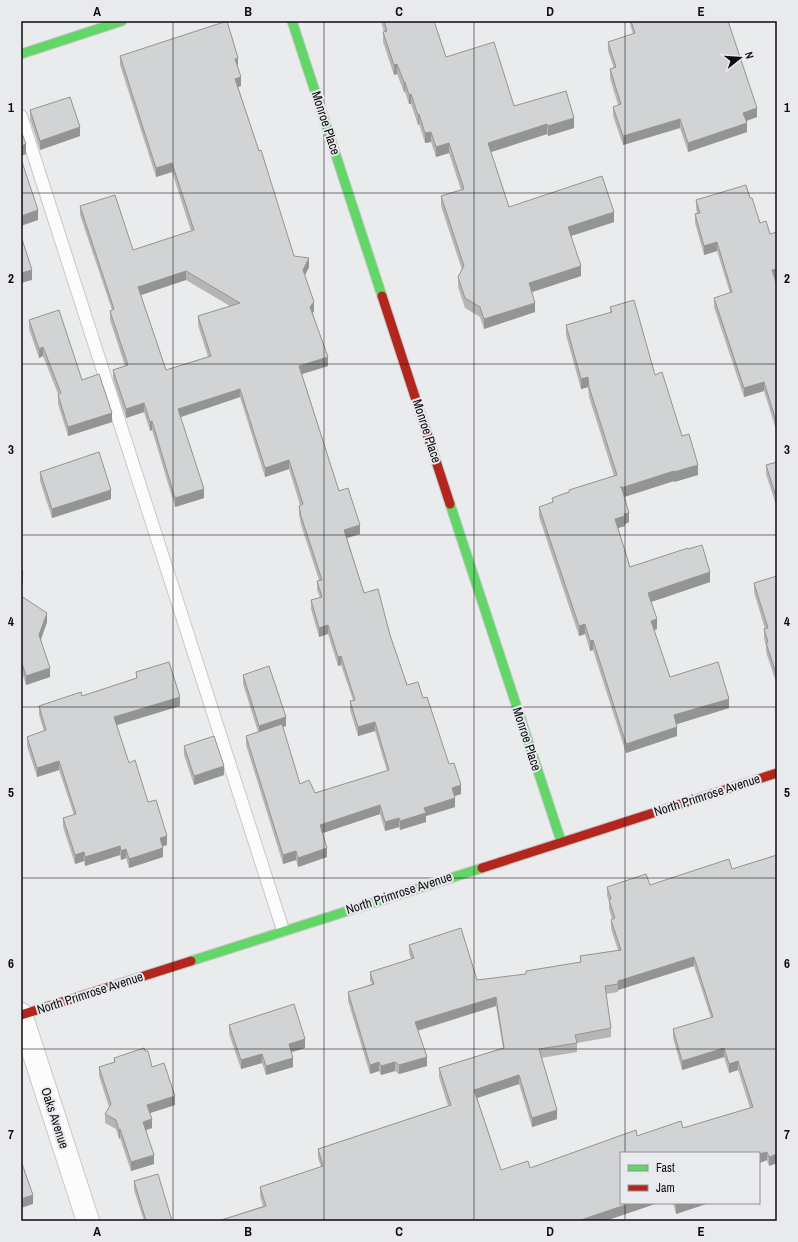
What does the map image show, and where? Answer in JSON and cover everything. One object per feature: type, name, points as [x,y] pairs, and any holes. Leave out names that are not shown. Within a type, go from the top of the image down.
[{"type":"street","points":[[21,54],[122,21]]},
{"type":"street","name":"Monroe Place","points":[[292,21],[561,841]]},
{"type":"street","name":"North Primrose Avenue","points":[[21,1015],[777,773]]},
{"type":"street","name":"Oaks Avenue","points":[[21,1015],[88,1221]]},
{"type":"lane","points":[[21,116],[283,930]]},
{"type":"building","points":[[227,21],[238,58],[235,59],[241,77],[235,79],[259,151],[261,150],[294,256],[309,258],[303,270],[314,302],[310,307],[328,357],[299,366],[339,491],[348,488],[360,525],[344,530],[364,593],[378,589],[390,635],[407,685],[418,682],[423,698],[427,697],[449,764],[454,763],[461,785],[452,788],[455,798],[424,808],[426,813],[400,821],[399,818],[385,822],[380,805],[320,825],[327,848],[298,858],[296,851],[283,855],[246,736],[282,724],[300,784],[309,780],[315,793],[389,770],[375,722],[358,727],[350,701],[355,700],[341,656],[338,657],[328,625],[319,628],[311,600],[322,597],[317,581],[322,580],[301,516],[299,506],[303,504],[289,460],[265,468],[240,389],[178,409],[204,489],[175,498],[152,421],[150,422],[144,403],[126,409],[113,370],[128,365],[110,311],[114,309],[80,206],[115,195],[133,250],[194,230],[172,163],[156,168],[120,56]],"holes":[[[186,271],[240,303],[198,316],[211,356],[166,370],[138,287]]]},
{"type":"building","points":[[384,21],[434,21],[446,57],[494,42],[514,106],[566,91],[574,118],[548,126],[547,124],[488,143],[509,207],[602,176],[614,212],[568,227],[581,266],[529,283],[535,303],[484,319],[480,307],[465,298],[458,277],[464,266],[441,196],[464,189],[449,143],[436,147],[431,132],[425,133],[411,94],[409,95],[397,64],[394,65],[383,32],[387,31]]},
{"type":"building","points":[[631,21],[728,21],[757,108],[743,113],[747,123],[688,143],[680,119],[623,136],[613,107],[621,104],[610,69],[616,67],[608,42],[635,33]]},
{"type":"building","points":[[70,97],[80,127],[40,141],[30,110]]},
{"type":"building","points":[[21,131],[26,144],[21,146]]},
{"type":"building","points":[[21,159],[38,210],[21,216]]},
{"type":"building","points":[[746,185],[760,223],[766,221],[770,234],[777,232],[777,269],[772,270],[777,286],[777,424],[764,382],[744,388],[714,298],[732,292],[717,242],[704,246],[695,214],[700,213],[696,200]]},
{"type":"building","points":[[21,236],[32,270],[21,273]]},
{"type":"building","points":[[634,300],[655,375],[662,372],[682,436],[689,434],[698,465],[674,471],[622,488],[629,513],[615,519],[630,567],[688,548],[702,545],[710,572],[648,593],[657,619],[651,621],[670,677],[718,662],[729,699],[674,715],[677,727],[626,744],[593,640],[590,641],[585,624],[579,626],[539,507],[553,502],[552,498],[569,492],[569,490],[617,475],[589,387],[588,377],[581,379],[566,325],[612,312],[610,307]]},
{"type":"building","points":[[59,310],[82,380],[99,374],[112,413],[68,427],[58,395],[61,393],[43,347],[39,349],[29,320]]},
{"type":"building","points":[[99,452],[111,490],[52,509],[40,472]]},
{"type":"building","points":[[777,462],[777,496],[776,496],[766,465]]},
{"type":"building","points":[[777,576],[777,676],[766,643],[768,642],[764,629],[768,628],[754,583]]},
{"type":"building","points":[[21,596],[47,613],[39,635],[50,668],[26,676],[21,660]]},
{"type":"building","points":[[169,662],[180,697],[114,717],[129,763],[135,760],[148,802],[156,800],[167,836],[160,838],[163,848],[129,859],[126,849],[121,851],[120,846],[85,857],[84,852],[75,855],[63,818],[76,814],[59,761],[37,768],[27,737],[46,730],[39,706],[81,692],[82,696],[137,678],[136,672]]},
{"type":"building","points":[[269,666],[286,717],[259,726],[243,675]]},
{"type":"building","points":[[214,736],[224,766],[194,776],[184,746]]},
{"type":"building","points":[[777,855],[777,1154],[769,1157],[767,1152],[760,1154],[760,1152],[620,1152],[620,1204],[628,1204],[578,1221],[218,1221],[266,1206],[260,1187],[323,1166],[318,1149],[451,1105],[439,1068],[504,1048],[496,997],[415,1022],[427,1057],[399,1065],[395,1062],[381,1066],[379,1062],[370,1065],[348,992],[374,984],[370,972],[414,958],[409,945],[461,928],[477,980],[526,974],[526,971],[581,962],[580,956],[621,950],[611,920],[615,918],[609,900],[611,899],[607,887],[646,874],[650,885],[729,859],[732,869]],"holes":[[[694,957],[713,1017],[673,1029],[682,1061],[724,1048],[729,1064],[738,1061],[753,1107],[683,1128],[681,1121],[637,1136],[636,1130],[530,1168],[528,1161],[501,1170],[474,1090],[519,1075],[532,1118],[557,1110],[539,1049],[577,1043],[575,1035],[611,1028],[605,986],[618,984],[618,981]]]},
{"type":"building","points":[[294,1004],[305,1039],[289,1044],[293,1058],[266,1066],[262,1054],[241,1060],[229,1025]]},
{"type":"building","points":[[144,1048],[145,1051],[148,1051],[152,1067],[164,1063],[175,1096],[147,1105],[152,1119],[143,1122],[154,1155],[131,1162],[116,1120],[105,1114],[111,1104],[99,1067],[115,1062],[114,1058]]},
{"type":"building","points":[[21,1161],[33,1195],[21,1199]]},
{"type":"building","points":[[158,1174],[172,1221],[146,1221],[134,1181]]},
{"type":"traffic: fast","points":[[21,54],[122,21]]},
{"type":"traffic: fast","points":[[292,21],[382,296]]},
{"type":"traffic: fast","points":[[450,504],[561,841]]},
{"type":"traffic: fast","points":[[191,961],[482,868]]},
{"type":"traffic: jam","points":[[382,296],[450,504]]},
{"type":"traffic: jam","points":[[482,868],[777,773]]},
{"type":"traffic: jam","points":[[21,1015],[191,961]]}]
